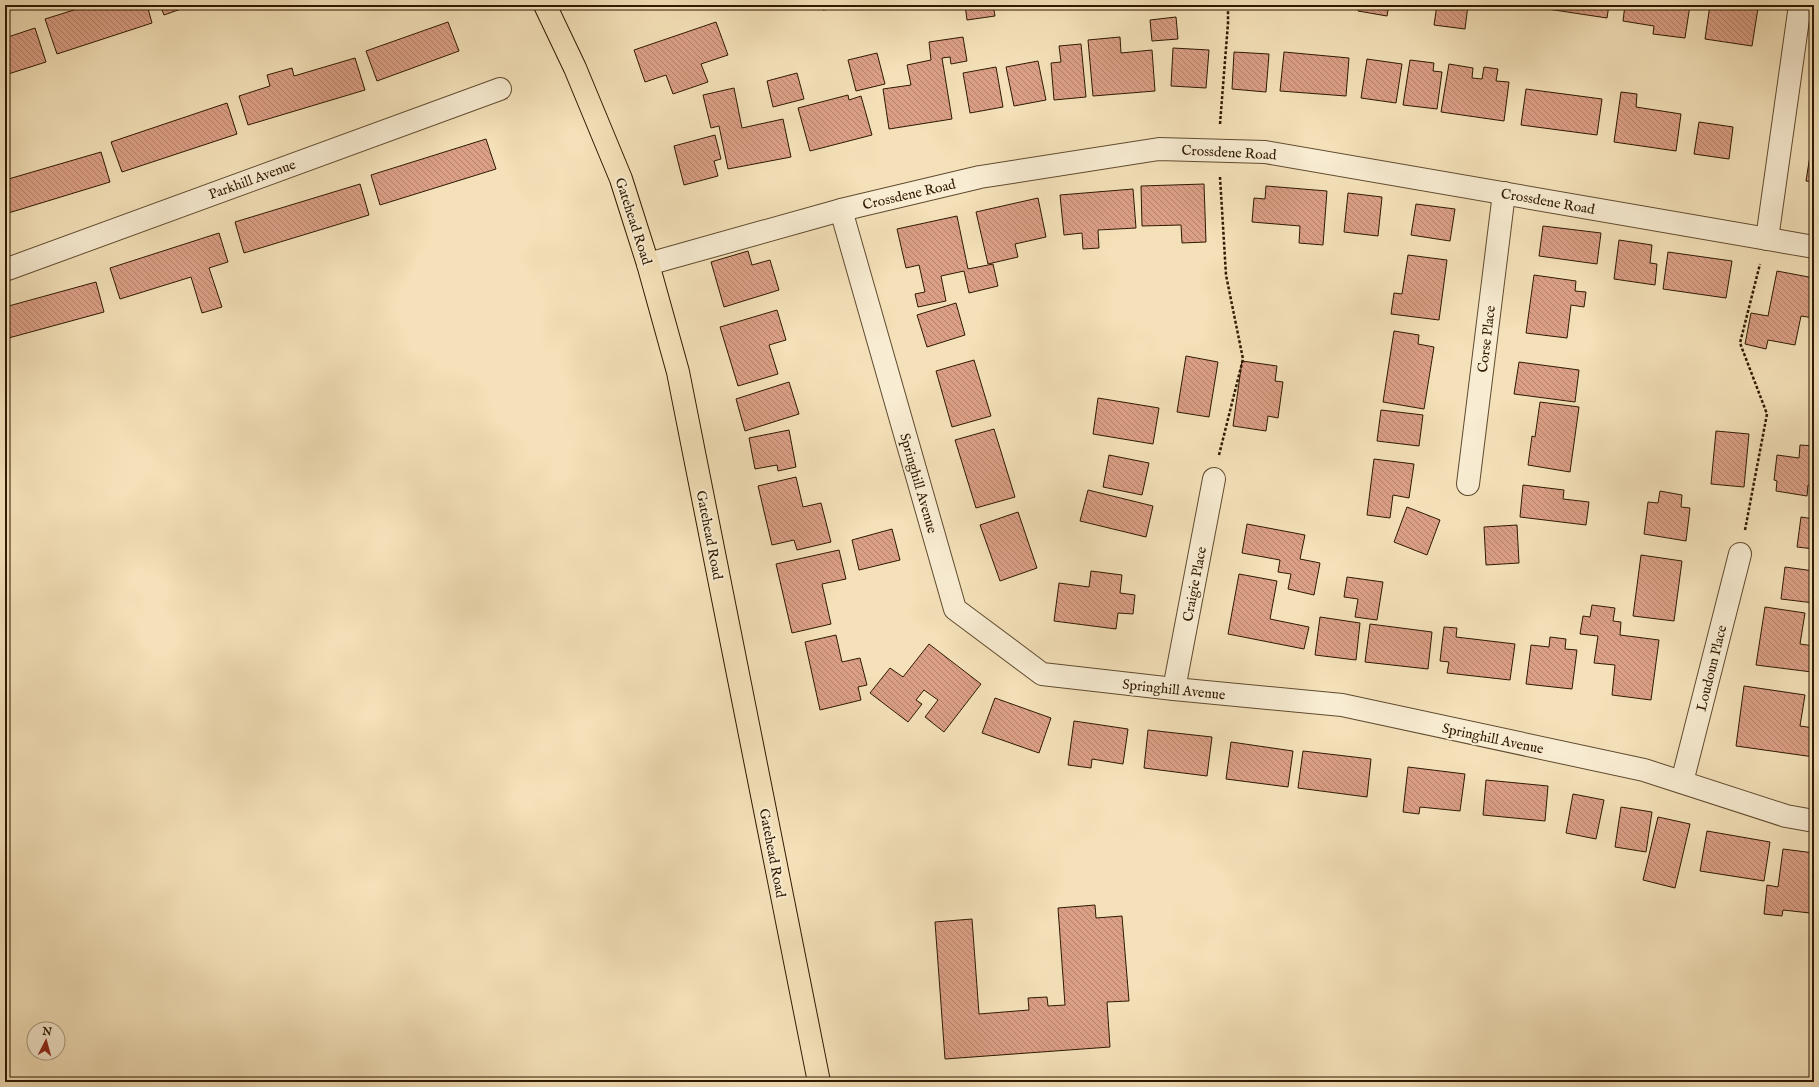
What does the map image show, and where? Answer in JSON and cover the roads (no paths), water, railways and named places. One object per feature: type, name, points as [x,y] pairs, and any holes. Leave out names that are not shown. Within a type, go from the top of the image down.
[{"type":"main road","name":"Gatehead Road","points":[[545,5],[575,68],[621,179],[648,264],[678,372],[819,1082]]},
{"type":"street","points":[[1767,239],[1800,5]]},
{"type":"street","name":"Parkhill Avenue","points":[[5,270],[500,89]]},
{"type":"street","name":"Crossdene Road","points":[[648,264],[841,210],[995,175],[1159,149],[1265,152],[1814,247]]},
{"type":"street","name":"Corse Place","points":[[1468,484],[1504,193]]},
{"type":"street","name":"Springhill Avenue","points":[[841,210],[955,609],[1042,674],[1174,689],[1342,705],[1644,770],[1786,816],[1814,821]]},
{"type":"street","name":"Craigie Place","points":[[1174,689],[1214,479]]},
{"type":"street","name":"Loudoun Place","points":[[1682,782],[1740,554]]}]
